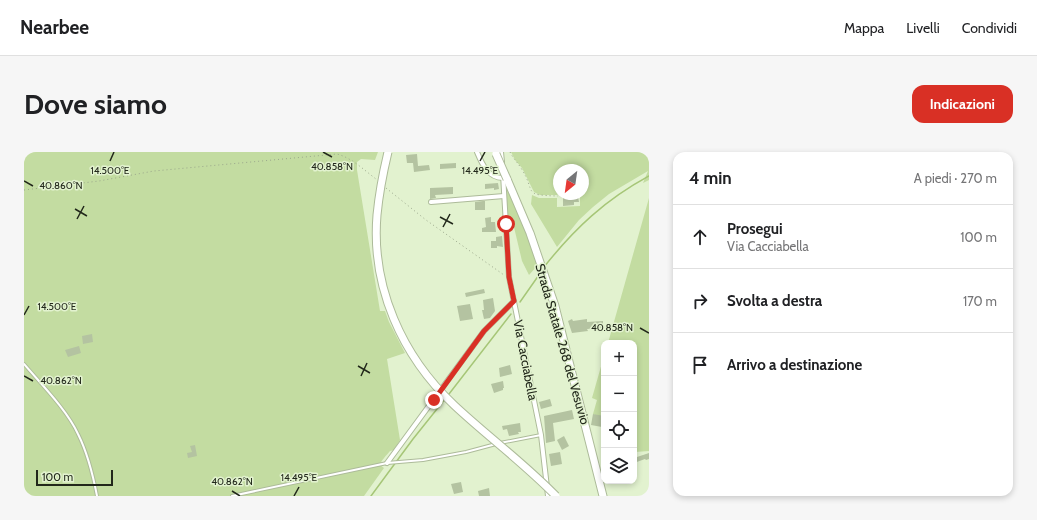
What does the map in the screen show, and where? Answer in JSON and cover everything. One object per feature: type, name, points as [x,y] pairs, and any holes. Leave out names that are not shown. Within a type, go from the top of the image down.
[{"type":"highway","points":[[388,152],[379,192],[376,240],[378,263],[383,287],[399,331],[418,363],[437,387],[465,415],[540,480],[556,496]]},
{"type":"highway","name":"Strada Statale 268 del Vesuvio","points":[[497,153],[505,178],[540,261],[555,306],[603,496]]},
{"type":"street","points":[[477,152],[481,161],[492,176],[497,178],[505,178]]},
{"type":"street","name":"Via Cacciabella","points":[[505,178],[504,196],[510,279],[541,435],[548,496]]},
{"type":"street","points":[[431,202],[504,196]]},
{"type":"street","points":[[387,463],[484,331],[514,301]]},
{"type":"lane","points":[[24,364],[62,409],[78,434],[90,465],[97,496]]},
{"type":"lane","points":[[232,496],[387,463],[423,460],[541,435]]},
{"type":"path","points":[[510,152],[515,162],[521,168],[532,192],[538,196],[553,196]]},
{"type":"path","points":[[24,190],[99,181],[154,171],[337,154],[349,159],[376,179]]},
{"type":"path","points":[[386,187],[426,220],[510,279]]},
{"type":"green space","points":[[24,152],[378,152],[375,160],[361,159],[357,162],[357,170],[380,311],[385,311],[405,353],[387,359],[400,440],[394,450],[390,451],[382,461],[380,465],[384,468],[364,496],[24,496]]},
{"type":"green space","points":[[511,152],[649,152],[649,180],[643,183],[648,171],[609,194],[579,220],[557,247],[531,204],[532,195],[539,198],[553,198],[553,200],[557,200],[557,207],[580,206],[580,200],[589,200],[589,164],[553,164],[553,195],[540,195],[534,192],[522,168],[515,160]]},
{"type":"green space","points":[[505,182],[525,229],[538,265],[529,275],[522,261],[513,223],[508,222]]},
{"type":"green space","points":[[649,198],[649,451],[637,452],[637,340],[609,340]]},
{"type":"green space","points":[[601,366],[601,418],[593,414],[597,400],[592,398]]},
{"type":"building","points":[[417,154],[418,166],[429,165],[430,170],[414,172],[413,163],[407,163],[406,155]]},
{"type":"building","points":[[456,163],[456,168],[440,169],[440,164]]},
{"type":"building","points":[[498,183],[499,189],[485,189],[485,184]]},
{"type":"building","points":[[453,187],[453,194],[435,195],[436,198],[430,199],[430,188]]},
{"type":"building","points":[[563,200],[579,200],[579,202],[574,202],[574,205],[563,206]]},
{"type":"building","points":[[485,201],[485,210],[475,210],[475,202]]},
{"type":"building","points":[[491,217],[491,222],[495,222],[496,232],[482,232],[482,228],[486,227],[485,218]]},
{"type":"building","points":[[502,236],[503,247],[497,246],[497,248],[491,248],[491,241],[496,241],[496,237]]},
{"type":"building","points":[[484,289],[485,293],[466,297],[465,293]]},
{"type":"building","points":[[493,298],[495,311],[490,318],[484,319],[482,310],[484,310],[483,300]]},
{"type":"building","points":[[470,304],[473,319],[460,321],[457,306]]},
{"type":"building","points":[[572,319],[573,321],[587,319],[587,322],[603,321],[603,328],[587,329],[588,331],[572,333],[568,321]]},
{"type":"building","points":[[92,334],[93,342],[83,344],[82,336]]},
{"type":"building","points":[[79,346],[81,353],[68,357],[65,350]]},
{"type":"building","points":[[510,365],[512,374],[500,377],[499,368]]},
{"type":"building","points":[[503,381],[503,390],[494,393],[491,384]]},
{"type":"building","points":[[550,399],[552,406],[541,409],[539,402]]},
{"type":"building","points":[[572,410],[574,419],[553,423],[555,441],[546,443],[544,416]]},
{"type":"building","points":[[593,414],[601,415],[601,427],[591,425]]},
{"type":"building","points":[[520,423],[521,432],[518,432],[519,434],[509,436],[507,429],[503,430],[502,426]]},
{"type":"building","points":[[564,436],[569,446],[562,450],[557,440]]},
{"type":"building","points":[[195,445],[197,456],[188,458],[187,453],[192,452],[190,446]]},
{"type":"building","points":[[560,452],[562,464],[551,466],[549,454]]},
{"type":"building","points":[[649,453],[649,459],[646,460],[637,462],[637,457]]},
{"type":"building","points":[[461,482],[463,492],[454,494],[451,484]]},
{"type":"building","points":[[489,488],[490,496],[479,496],[478,491]]},
{"type":"waterway","points":[[544,267],[579,227],[618,195],[649,176]]},
{"type":"waterway","points":[[520,302],[541,272]]},
{"type":"waterway","points":[[449,394],[511,314]]},
{"type":"waterway","points":[[371,496],[445,399]]},
{"type":"route","points":[[434,400],[484,331],[514,301],[509,277],[506,224]]}]
